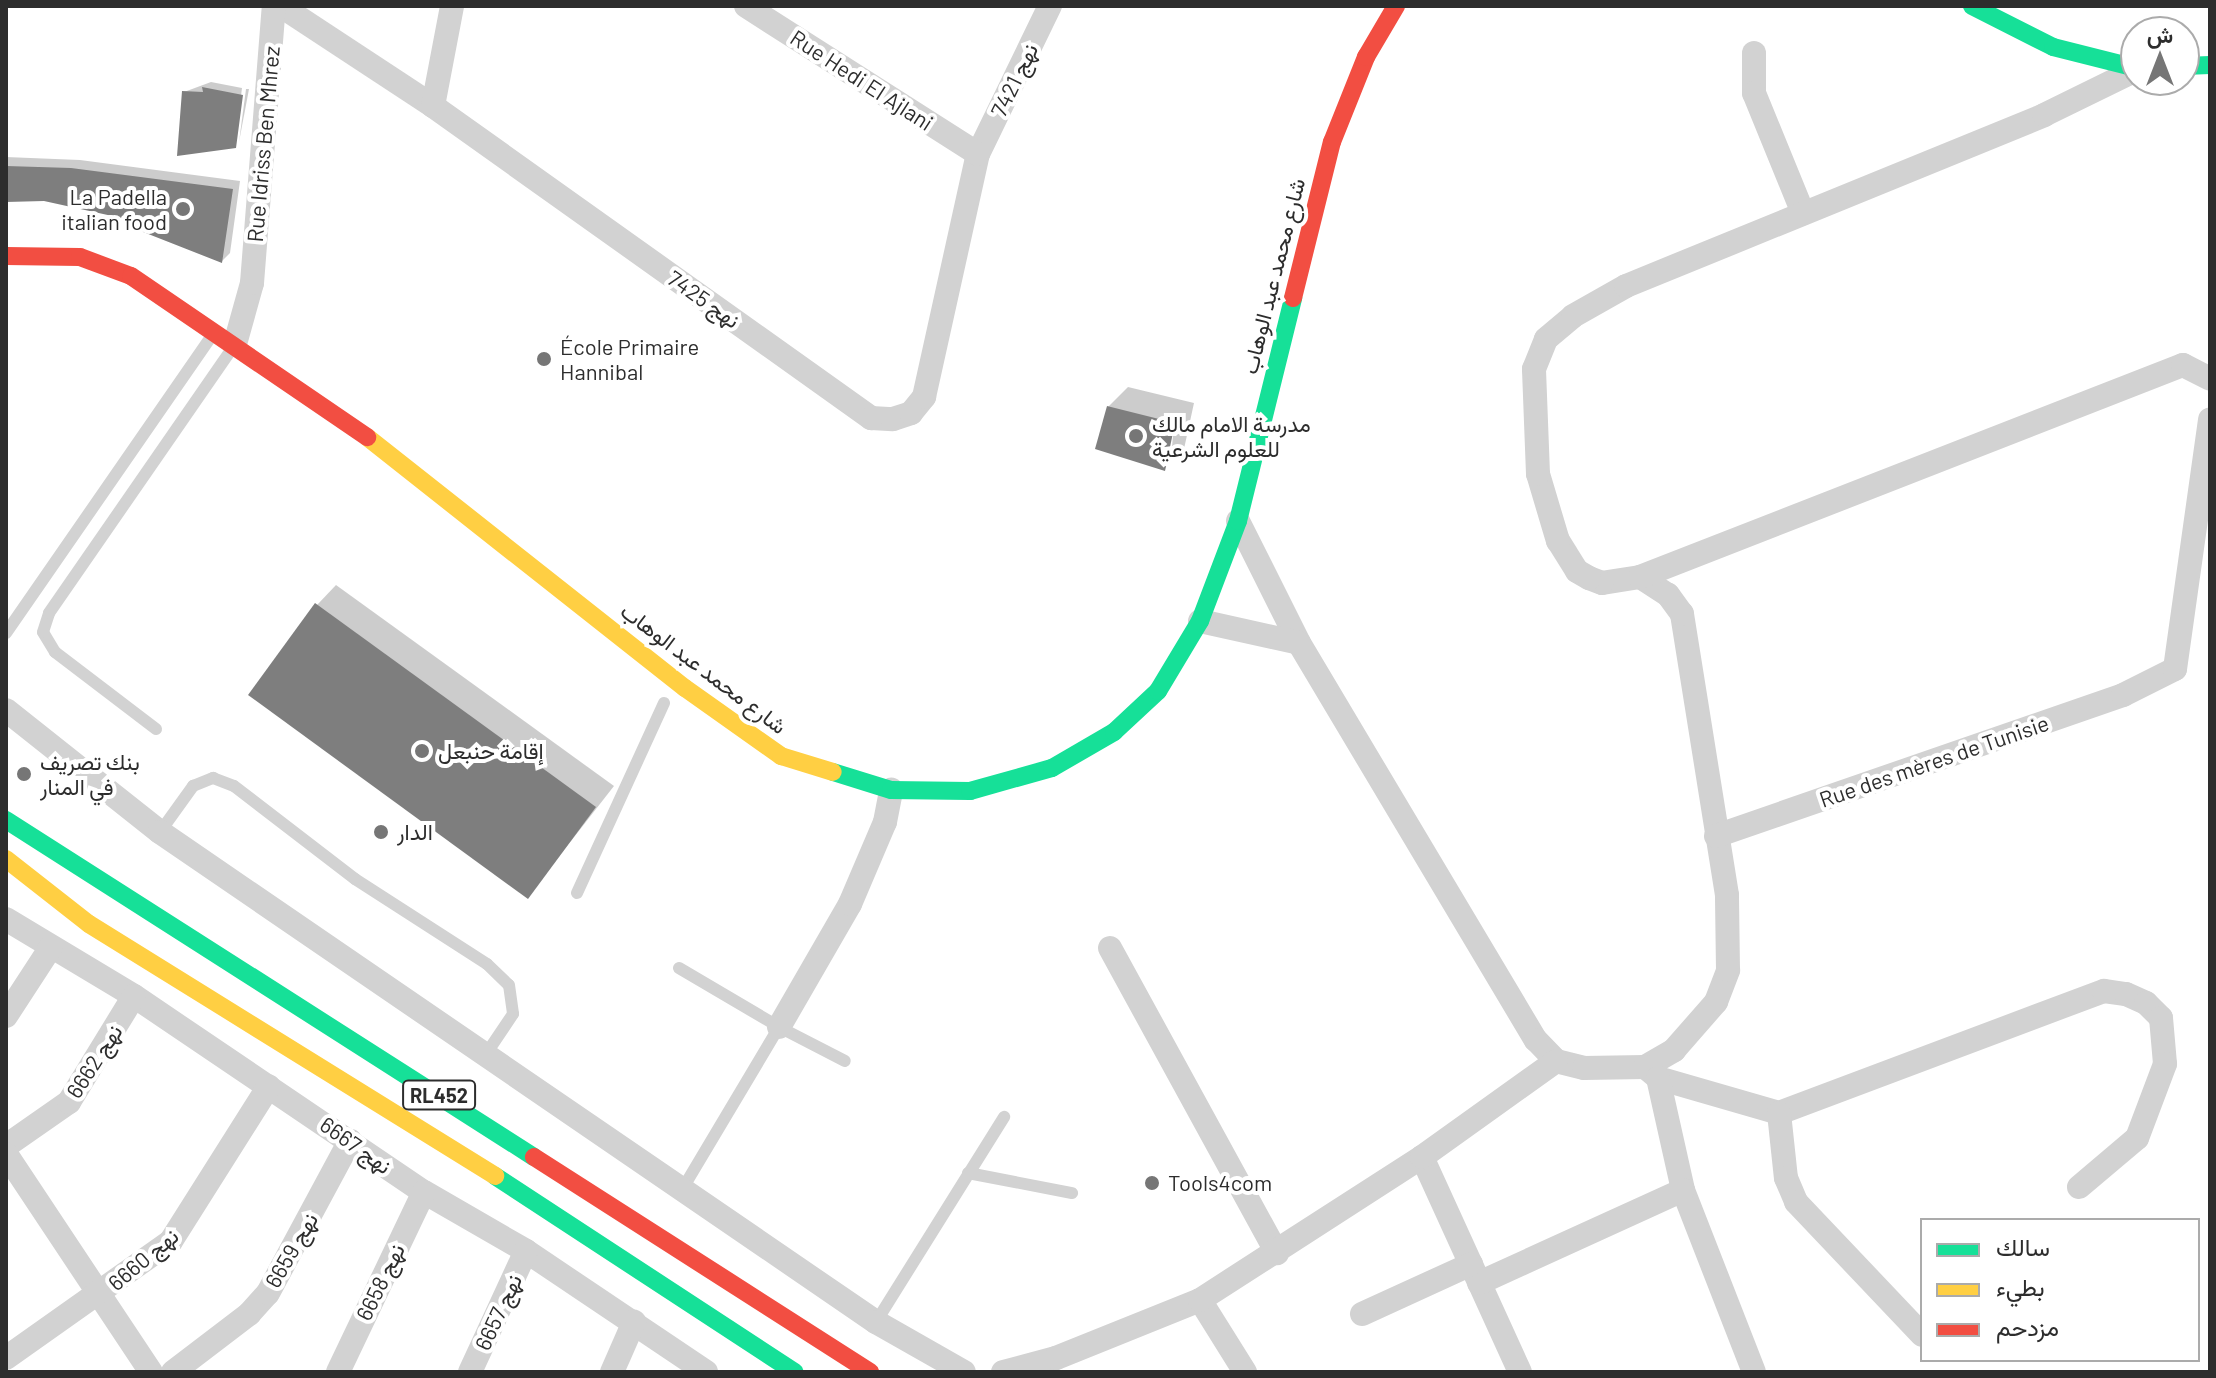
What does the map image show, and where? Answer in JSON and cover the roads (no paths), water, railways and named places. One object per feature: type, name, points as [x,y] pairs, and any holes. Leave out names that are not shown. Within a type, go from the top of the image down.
[{"type":"main road","name":"شارع محمد عبد الوهاب","points":[[6,256],[80,257],[131,276],[225,337],[393,455],[685,688],[781,756],[891,790],[970,791],[1052,768],[1114,732],[1158,691],[1200,621],[1238,521],[1332,142],[1366,57],[1396,6]]},
{"type":"main road","points":[[1972,6],[2053,47],[2120,65]]},
{"type":"main road","points":[[30,811],[76,846],[113,893]]},
{"type":"main road","name":"RL452","points":[[6,820],[113,893],[549,1162],[870,1372]]},
{"type":"main road","name":"RL452","points":[[6,859],[89,924],[533,1199],[794,1372]]},
{"type":"main road","points":[[22,896],[89,924]]},
{"type":"street","name":"Rue Idriss Ben Mhrez","points":[[225,337],[252,283],[274,6]]},
{"type":"street","name":"نهج 7425","points":[[281,6],[433,106],[871,418],[911,413],[924,397],[978,154]]},
{"type":"street","points":[[433,106],[452,6]]},
{"type":"street","name":"Rue Hedi El Ajlani","points":[[746,6],[978,154]]},
{"type":"street","name":"نهج 7421","points":[[978,154],[1050,6]]},
{"type":"street","points":[[1754,53],[1757,103],[1803,213]]},
{"type":"street","points":[[2120,77],[2044,115],[1626,286],[1573,316],[1546,339],[1534,369],[1538,474],[1558,541],[1577,571],[1602,583],[1640,577],[2183,365],[2210,379]]},
{"type":"street","name":"Rue des mères de Tunisie","points":[[1716,836],[2151,683],[2175,669],[2181,652],[2210,419]]},
{"type":"street","points":[[1238,521],[1299,643],[1514,1007],[1556,1061],[1652,1072],[1779,1113],[2104,991],[2126,994],[2146,1003],[2161,1018],[2165,1064],[2137,1138],[2079,1187]]},
{"type":"street","points":[[1640,577],[1668,595],[1689,636],[1731,933],[1728,970],[1716,1002],[1694,1030],[1652,1072]]},
{"type":"street","points":[[1200,621],[1299,643]]},
{"type":"street","points":[[6,710],[160,832],[876,1322],[964,1372]]},
{"type":"street","points":[[779,1027],[850,904],[885,822],[891,790]]},
{"type":"street","name":"نهج 6667","points":[[6,919],[134,996],[424,1192],[526,1251],[706,1372]]},
{"type":"street","points":[[6,1016],[51,947]]},
{"type":"street","points":[[1110,948],[1277,1253]]},
{"type":"street","name":"نهج 6662","points":[[6,1146],[69,1102],[134,996]]},
{"type":"street","points":[[1003,1372],[1056,1358],[1200,1300],[1422,1157],[1556,1061]]},
{"type":"street","points":[[1652,1072],[1683,1190],[1754,1372]]},
{"type":"street","name":"نهج 6660","points":[[6,1358],[103,1293],[171,1241],[269,1086]]},
{"type":"street","points":[[1779,1113],[1786,1178],[1796,1202],[1920,1333]]},
{"type":"street","name":"نهج 6659","points":[[173,1372],[249,1314],[268,1293],[350,1141]]},
{"type":"street","points":[[6,1154],[103,1293],[151,1372]]},
{"type":"street","points":[[1422,1157],[1520,1372]]},
{"type":"street","points":[[1362,1314],[1475,1274],[1683,1190]]},
{"type":"street","name":"نهج 6658","points":[[338,1372],[424,1192]]},
{"type":"street","name":"نهج 6657","points":[[470,1372],[526,1251]]},
{"type":"street","points":[[1200,1300],[1245,1372]]},
{"type":"street","points":[[612,1372],[634,1322]]},
{"type":"lane","points":[[6,633],[225,337]]},
{"type":"lane","points":[[156,729],[55,652],[43,632],[49,613],[225,337]]},
{"type":"lane","points":[[577,893],[664,703]]},
{"type":"lane","points":[[160,832],[193,786],[213,778],[234,786],[355,879],[487,964],[509,985],[513,1014],[486,1054]]},
{"type":"lane","points":[[679,968],[779,1027],[845,1061]]},
{"type":"lane","points":[[682,1190],[779,1027]]},
{"type":"lane","points":[[876,1322],[1004,1117]]},
{"type":"lane","points":[[968,1173],[1072,1193]]},
{"type":"place","name":"La Padella italian food","points":[[183,209]]},
{"type":"place","name":"École Primaire Hannibal","points":[[544,359]]},
{"type":"place","name":"مدرسة الامام مالك للعلوم الشرعية","points":[[1136,436]]},
{"type":"place","name":"إقامة حنبعل","points":[[422,751]]},
{"type":"place","name":"بنك تصريف في المنار","points":[[24,774]]},
{"type":"place","name":"الدار","points":[[381,832]]},
{"type":"place","name":"Tools4com","points":[[1152,1183]]}]
